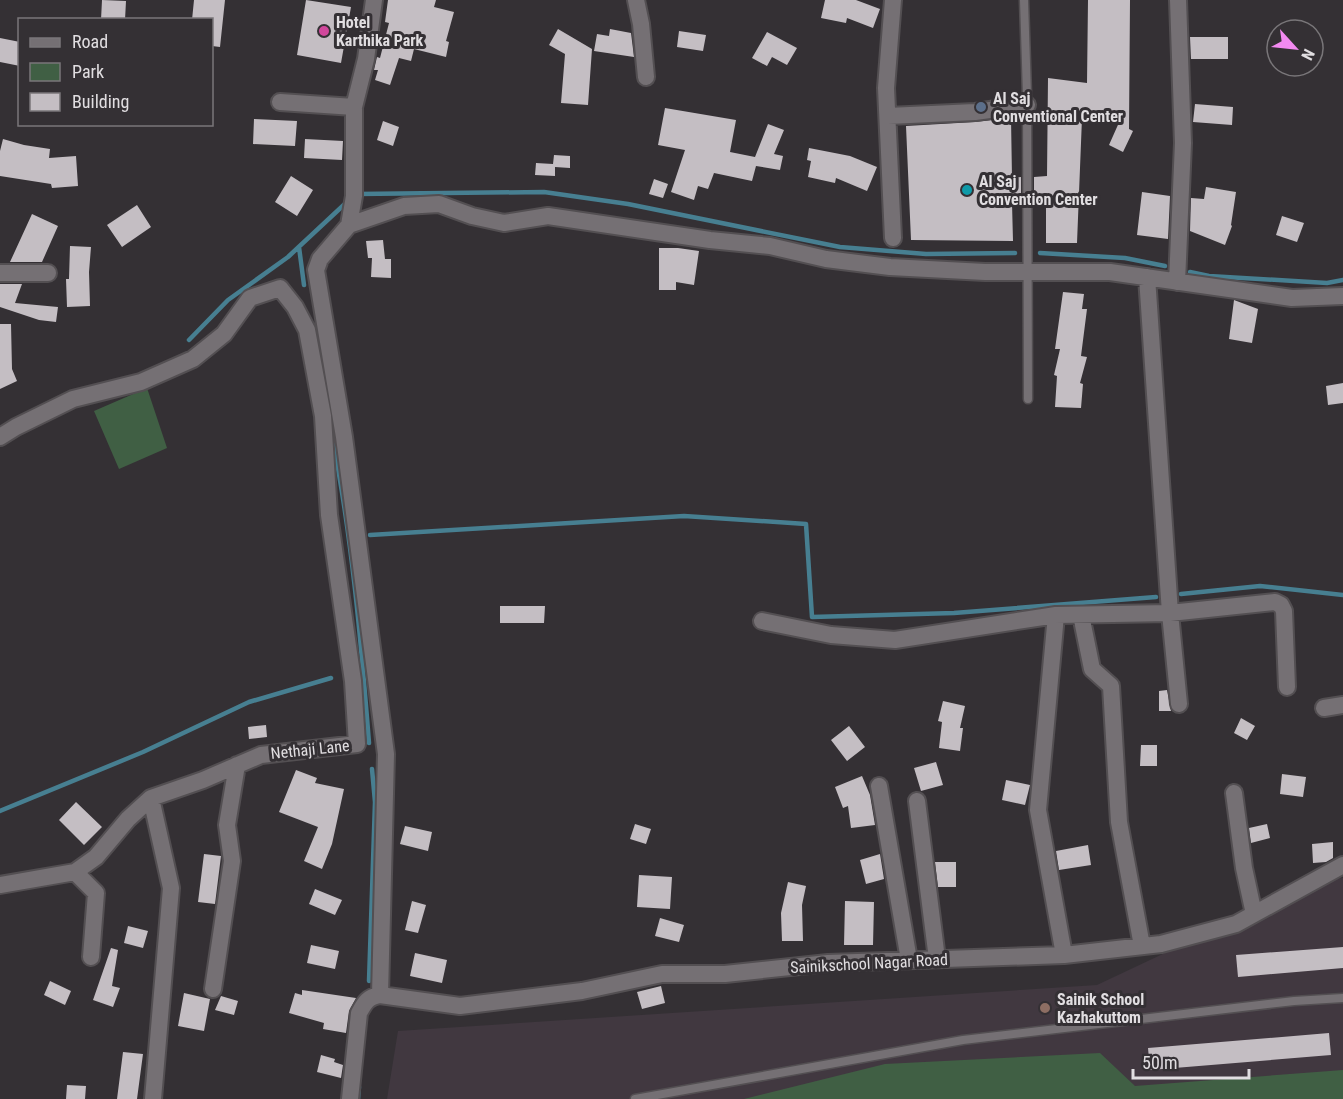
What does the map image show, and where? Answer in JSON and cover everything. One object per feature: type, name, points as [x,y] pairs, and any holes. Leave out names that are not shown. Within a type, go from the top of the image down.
[{"type":"street","points":[[350,1099],[359,1013],[371,997],[380,995],[386,754],[344,437],[316,270],[320,259],[349,225],[354,196],[354,107],[366,59],[374,0]]},
{"type":"street","points":[[636,0],[641,24],[646,77]]},
{"type":"street","points":[[893,0],[887,65],[893,238]]},
{"type":"street","points":[[1177,282],[1183,143],[1178,0]]},
{"type":"street","points":[[280,102],[354,107]]},
{"type":"street","points":[[888,116],[975,112],[1027,105]]},
{"type":"street","points":[[349,225],[405,206],[439,204],[472,216],[504,223],[548,216],[710,240],[770,246],[841,261],[890,267],[961,271],[1110,272],[1292,298],[1343,297]]},
{"type":"street","points":[[0,273],[48,273]]},
{"type":"street","points":[[1147,277],[1170,613],[1179,704]]},
{"type":"street","name":"Nethaji Lane","points":[[0,437],[73,399],[141,382],[193,359],[224,334],[250,298],[280,288],[295,307],[307,330],[323,416],[329,515],[353,681],[357,744],[261,754],[203,780],[151,798],[128,819],[96,857],[75,872],[0,885]]},
{"type":"street","points":[[762,621],[831,635],[895,640],[1056,615],[1170,613],[1275,602],[1281,605],[1284,611],[1287,687]]},
{"type":"street","points":[[1056,615],[1038,810],[1064,955]]},
{"type":"street","points":[[1081,615],[1092,669],[1111,686],[1119,822],[1142,946]]},
{"type":"street","points":[[1324,708],[1343,705]]},
{"type":"street","points":[[213,989],[232,861],[227,825],[237,765]]},
{"type":"street","points":[[879,786],[909,960]]},
{"type":"street","points":[[1234,793],[1244,868],[1254,914]]},
{"type":"street","points":[[151,798],[171,888],[153,1099]]},
{"type":"street","points":[[917,801],[938,959]]},
{"type":"street","name":"Sainikschool Nagar Road","points":[[380,995],[460,1006],[582,991],[662,974],[725,974],[828,963],[1064,955],[1161,944],[1236,924],[1343,865]]},
{"type":"street","points":[[75,872],[96,893],[91,957]]},
{"type":"lane","points":[[1024,0],[1027,105],[1028,399]]},
{"type":"lane","points":[[635,1099],[963,1040],[1294,1001],[1343,998]]},
{"type":"shaded area","name":"Sainik School Kazhakuttom","points":[[1343,878],[1343,1099],[387,1099],[398,1031],[1097,985],[1320,880]]},
{"type":"green space","points":[[147,388],[167,448],[119,469],[94,411]]},
{"type":"green space","points":[[1100,1053],[1135,1086],[1343,1070],[1343,1099],[744,1099],[885,1064]]},
{"type":"building","points":[[102,0],[126,1],[125,18],[101,18]]},
{"type":"building","points":[[194,0],[225,0],[220,47],[213,46],[213,18],[192,18]]},
{"type":"building","name":"Hotel Karthika Park","points":[[306,0],[351,7],[341,63],[297,55]]},
{"type":"building","points":[[388,0],[436,0],[434,7],[454,12],[446,41],[449,42],[446,57],[414,49],[411,61],[399,58],[390,85],[375,80],[378,70],[374,70],[377,57],[380,58],[389,23],[385,22]]},
{"type":"building","points":[[825,0],[856,0],[880,9],[873,28],[847,18],[846,23],[821,18]]},
{"type":"building","name":"Al Saj Convention Center","points":[[1088,0],[1130,0],[1129,129],[1133,131],[1123,152],[1109,145],[1121,118],[1082,118],[1077,243],[1046,243],[1046,202],[1034,202],[1034,177],[1047,176],[1048,78],[1087,83]]},
{"type":"building","points":[[558,29],[592,49],[588,105],[561,103],[565,54],[549,45]]},
{"type":"building","points":[[610,29],[631,33],[634,57],[594,51],[597,34],[609,36]]},
{"type":"building","points":[[679,31],[706,35],[703,51],[677,47]]},
{"type":"building","points":[[767,32],[797,48],[787,65],[772,57],[767,66],[752,58]]},
{"type":"building","points":[[1190,37],[1228,37],[1228,59],[1191,59]]},
{"type":"building","points":[[0,38],[18,42],[18,66],[0,62]]},
{"type":"building","points":[[1195,104],[1233,107],[1232,125],[1193,122]]},
{"type":"building","points":[[665,108],[736,120],[730,152],[755,157],[768,124],[784,130],[774,154],[783,156],[780,170],[756,166],[752,181],[714,173],[708,189],[698,186],[694,200],[671,192],[685,150],[658,145]]},
{"type":"building","name":"Al Saj Convention Center","points":[[1011,118],[1012,178],[1021,177],[1021,202],[1012,203],[1013,241],[911,240],[906,126]]},
{"type":"building","points":[[254,119],[297,121],[295,146],[253,144]]},
{"type":"building","points":[[383,121],[399,127],[393,146],[377,140]]},
{"type":"building","points":[[3,139],[50,149],[49,158],[76,156],[78,186],[52,188],[51,184],[0,176],[0,151]]},
{"type":"building","points":[[305,139],[343,141],[342,160],[304,158]]},
{"type":"building","points":[[809,148],[850,156],[877,167],[867,191],[836,178],[835,183],[808,177],[811,161],[807,160]]},
{"type":"building","points":[[554,155],[570,156],[570,168],[555,167],[555,176],[535,175],[536,163],[553,164]]},
{"type":"building","points":[[291,176],[313,190],[297,216],[275,202]]},
{"type":"building","points":[[654,179],[668,184],[663,198],[649,194]]},
{"type":"building","points":[[1206,187],[1236,192],[1232,226],[1225,245],[1190,231],[1191,198],[1204,199]]},
{"type":"building","points":[[1142,192],[1170,196],[1168,239],[1137,235]]},
{"type":"building","points":[[137,205],[151,227],[122,247],[107,225]]},
{"type":"building","points":[[32,214],[58,226],[42,262],[10,262]]},
{"type":"building","points":[[1282,216],[1304,223],[1297,242],[1276,235]]},
{"type":"building","points":[[383,240],[385,259],[391,259],[391,278],[371,277],[372,258],[368,258],[366,241]]},
{"type":"building","points":[[70,246],[91,247],[90,306],[67,307],[66,279],[69,279]]},
{"type":"building","points":[[659,248],[699,251],[694,285],[676,282],[676,290],[659,290]]},
{"type":"building","points":[[0,284],[22,284],[15,303],[58,307],[56,322],[39,320],[0,307]]},
{"type":"building","points":[[1063,292],[1084,294],[1082,309],[1087,309],[1081,356],[1087,357],[1080,383],[1083,384],[1081,408],[1055,407],[1057,376],[1054,375],[1060,349],[1055,349]]},
{"type":"building","points":[[1234,300],[1258,309],[1252,343],[1229,339]]},
{"type":"building","points":[[0,324],[11,324],[12,369],[17,381],[0,389]]},
{"type":"building","points":[[1343,383],[1343,403],[1328,405],[1326,386]]},
{"type":"building","points":[[500,606],[545,606],[544,623],[500,623]]},
{"type":"building","points":[[1167,690],[1171,711],[1159,711],[1159,691]]},
{"type":"building","points":[[943,701],[965,706],[960,728],[963,728],[960,751],[939,748],[942,722],[938,721]]},
{"type":"building","points":[[1241,718],[1255,726],[1247,740],[1234,733]]},
{"type":"building","points":[[266,725],[267,737],[249,739],[248,727]]},
{"type":"building","points":[[849,726],[865,747],[847,761],[831,740]]},
{"type":"building","points":[[1141,745],[1157,745],[1157,766],[1140,766]]},
{"type":"building","points":[[936,762],[943,785],[921,791],[914,768]]},
{"type":"building","points":[[296,770],[317,778],[315,783],[344,789],[332,844],[322,869],[304,861],[318,827],[279,812]]},
{"type":"building","points":[[1282,774],[1306,777],[1303,797],[1280,794]]},
{"type":"building","points":[[862,776],[870,795],[875,825],[851,828],[848,806],[843,808],[835,787]]},
{"type":"building","points":[[1006,780],[1030,785],[1025,805],[1002,800]]},
{"type":"building","points":[[76,802],[102,827],[84,845],[59,820]]},
{"type":"building","points":[[635,824],[651,829],[646,844],[630,839]]},
{"type":"building","points":[[1267,824],[1270,838],[1251,843],[1249,828]]},
{"type":"building","points":[[405,826],[432,832],[428,851],[400,844]]},
{"type":"building","points":[[1333,842],[1333,858],[1326,862],[1313,863],[1312,844]]},
{"type":"building","points":[[1088,845],[1091,865],[1059,870],[1056,851]]},
{"type":"building","points":[[204,854],[221,856],[215,904],[198,902]]},
{"type":"building","points":[[880,854],[884,879],[866,884],[860,860]]},
{"type":"building","points":[[935,862],[956,862],[956,887],[938,887]]},
{"type":"building","points":[[639,875],[672,877],[670,909],[637,907]]},
{"type":"building","points":[[788,882],[806,886],[802,905],[803,941],[782,941],[781,913]]},
{"type":"building","points":[[315,889],[342,900],[335,915],[309,904]]},
{"type":"building","points":[[412,901],[426,905],[418,933],[405,930]]},
{"type":"building","points":[[845,901],[874,902],[873,945],[844,945]]},
{"type":"building","points":[[660,918],[684,925],[679,942],[655,936]]},
{"type":"building","points":[[128,926],[148,931],[143,948],[124,943]]},
{"type":"building","points":[[311,945],[339,951],[335,969],[307,963]]},
{"type":"building","points":[[1343,947],[1343,968],[1238,977],[1236,955]]},
{"type":"building","points":[[111,948],[118,950],[112,986],[120,988],[113,1007],[93,1000]]},
{"type":"building","points":[[415,953],[447,960],[442,983],[410,976]]},
{"type":"building","points":[[50,981],[71,991],[65,1005],[44,995]]},
{"type":"building","points":[[661,986],[665,1003],[642,1009],[637,992]]},
{"type":"building","points":[[302,990],[356,998],[349,1011],[346,1033],[323,1029],[324,1023],[289,1013],[295,993],[302,995]]},
{"type":"building","points":[[184,993],[210,999],[204,1031],[178,1026]]},
{"type":"building","points":[[221,996],[238,1001],[234,1015],[215,1010]]},
{"type":"building","points":[[1329,1033],[1331,1055],[1150,1070],[1148,1048]]},
{"type":"building","points":[[123,1052],[143,1054],[137,1099],[117,1099]]},
{"type":"building","points":[[321,1055],[335,1059],[334,1062],[343,1065],[341,1078],[317,1072]]},
{"type":"building","points":[[67,1085],[86,1086],[85,1099],[66,1099]]},
{"type":"waterway","points":[[357,194],[544,192],[628,204],[840,247],[926,254],[1015,253]]},
{"type":"waterway","points":[[189,340],[228,300],[288,257],[348,201]]},
{"type":"waterway","points":[[299,247],[304,285]]},
{"type":"waterway","points":[[1040,253],[1125,258],[1165,266]]},
{"type":"waterway","points":[[1190,272],[1209,276],[1327,283],[1343,280]]},
{"type":"waterway","points":[[332,436],[350,551],[369,743]]},
{"type":"waterway","points":[[370,535],[684,516],[806,524],[812,617],[954,613],[1156,597]]},
{"type":"waterway","points":[[1181,594],[1260,586],[1343,595]]},
{"type":"waterway","points":[[0,811],[143,752],[249,702],[331,678]]},
{"type":"waterway","points":[[369,981],[375,802],[372,769]]},
{"type":"waterway","points":[[358,1099],[359,1087]]},
{"type":"place","name":"Hotel Karthika Park","points":[[324,31]]},
{"type":"place","name":"Al Saj Conventional Center","points":[[981,107]]},
{"type":"place","name":"Al Saj Convention Center","points":[[967,190]]},
{"type":"place","name":"Sainik School Kazhakuttom","points":[[1045,1008]]}]
